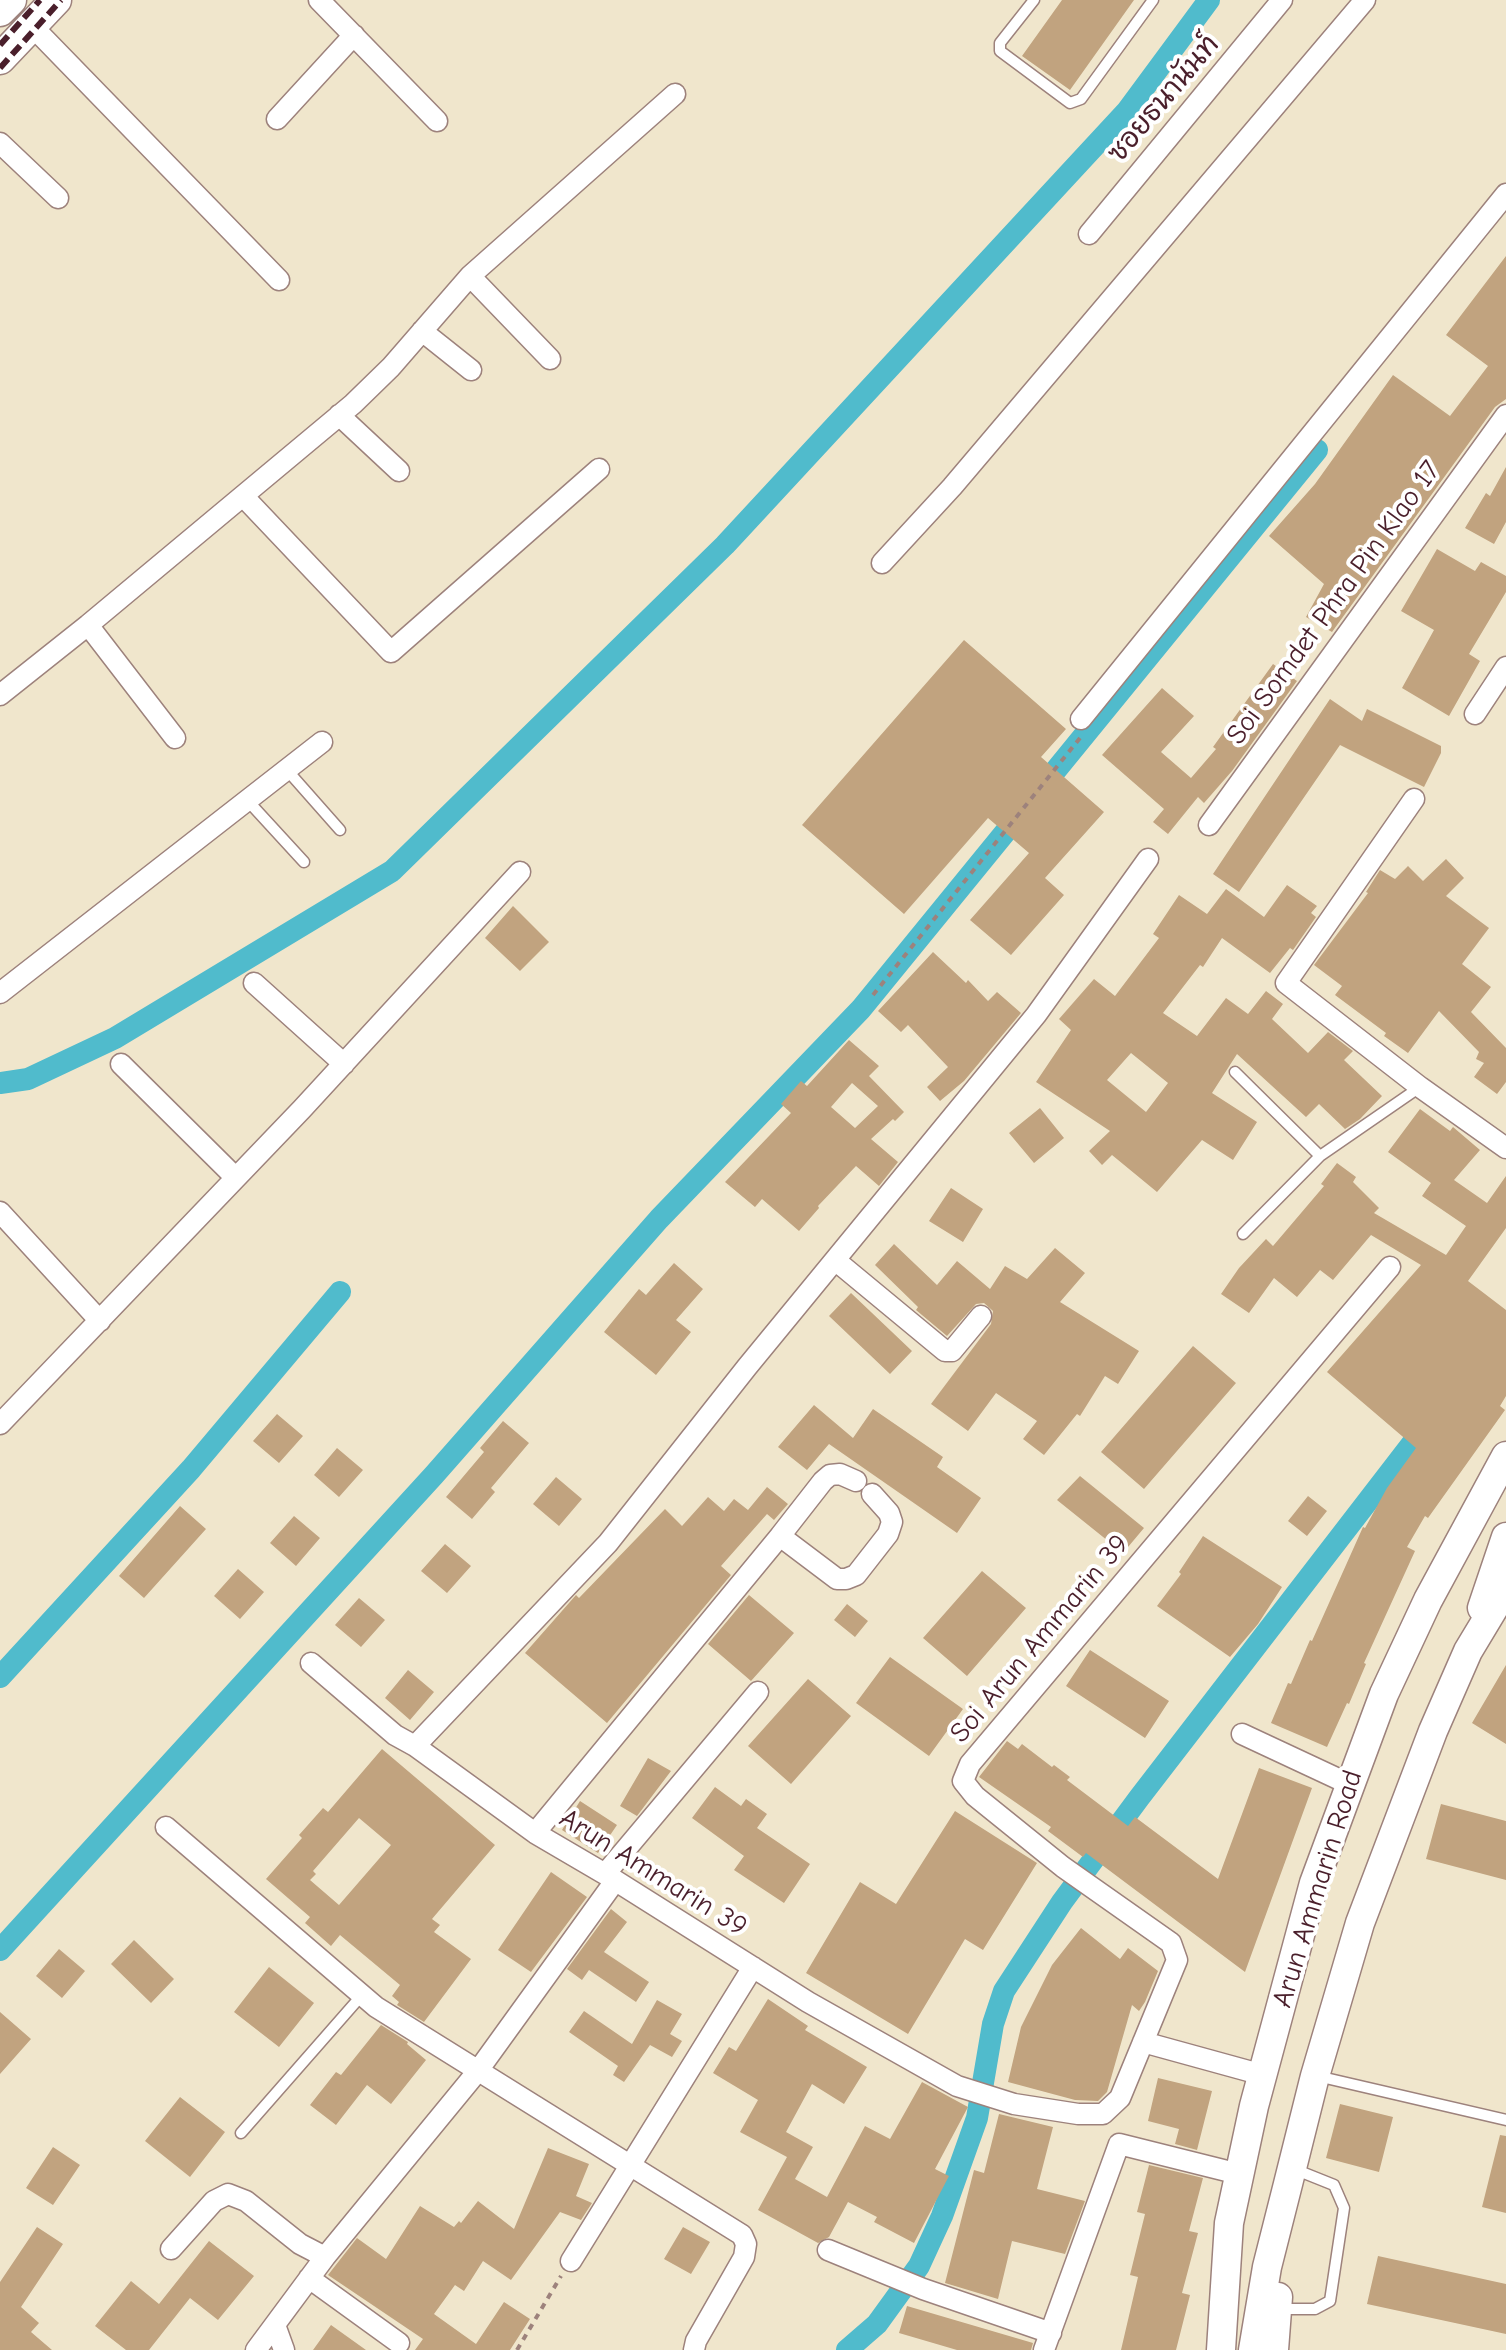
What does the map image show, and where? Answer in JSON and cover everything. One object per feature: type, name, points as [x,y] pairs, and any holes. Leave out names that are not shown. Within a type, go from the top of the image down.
[{"type":"main road","points":[[0,11],[11,0]]},
{"type":"main road","points":[[0,56],[34,13],[56,0]]},
{"type":"main road","name":"Arun Ammarin Road","points":[[1221,2350],[1229,2223],[1263,2075],[1314,1883],[1384,1694],[1428,1600],[1506,1456]]},
{"type":"main road","points":[[1468,1651],[1506,1537]]},
{"type":"main road","name":"Arun Ammarin Road","points":[[1253,2350],[1265,2279],[1315,2076],[1360,1923],[1401,1809],[1468,1651],[1506,1588]]},
{"type":"main road","points":[[1274,2350],[1290,2176]]},
{"type":"main road","points":[[1201,2350],[1207,2309],[1229,2223]]},
{"type":"street","points":[[319,0],[437,121]]},
{"type":"street","name":"ซอยธนานันท์","points":[[1089,234],[1282,0]]},
{"type":"street","points":[[882,563],[952,487],[1365,0]]},
{"type":"street","points":[[34,13],[279,280]]},
{"type":"street","points":[[277,119],[354,35]]},
{"type":"street","points":[[0,695],[339,415],[391,367],[470,276],[675,94]]},
{"type":"street","points":[[0,143],[58,198]]},
{"type":"street","points":[[1081,719],[1506,194]]},
{"type":"street","points":[[470,276],[550,359]]},
{"type":"street","points":[[422,331],[471,370]]},
{"type":"street","points":[[339,415],[399,471]]},
{"type":"street","name":"Soi Somdet Phra Pin Klao 17","points":[[1209,825],[1506,415]]},
{"type":"street","points":[[243,496],[391,652],[599,469]]},
{"type":"street","points":[[88,625],[175,738]]},
{"type":"street","points":[[1475,714],[1506,667]]},
{"type":"street","points":[[0,993],[322,742]]},
{"type":"street","points":[[1414,799],[1286,983],[1420,1087],[1506,1148]]},
{"type":"street","points":[[415,1746],[608,1543],[1036,1015],[1148,859]]},
{"type":"street","points":[[0,1424],[344,1064],[520,872]]},
{"type":"street","points":[[254,983],[344,1064]]},
{"type":"street","points":[[121,1064],[236,1178]]},
{"type":"street","points":[[0,1212],[100,1321]]},
{"type":"street","points":[[835,1260],[945,1351],[952,1351],[981,1316]]},
{"type":"street","name":"Soi Arun Ammarin 39","points":[[988,2097],[1078,2114],[1103,2114],[1120,2098],[1177,1960],[1171,1943],[1063,1867],[975,1796],[963,1781],[970,1764],[1390,1267]]},
{"type":"street","points":[[535,1833],[823,1481],[830,1475],[840,1474],[856,1481]]},
{"type":"street","points":[[780,1536],[837,1579],[856,1575],[888,1534],[892,1522],[889,1513],[872,1494]]},
{"type":"street","name":"Arun Ammarin 39","points":[[311,1663],[395,1735],[415,1746],[535,1833],[808,2002],[957,2086],[988,2097]]},
{"type":"street","points":[[256,2350],[325,2257],[477,2072],[610,1878],[758,1692]]},
{"type":"street","points":[[1242,1734],[1349,1784]]},
{"type":"street","points":[[166,1827],[376,2007],[742,2235],[746,2244],[744,2257],[696,2341],[694,2350]]},
{"type":"street","points":[[571,2261],[753,1967]]},
{"type":"street","points":[[1143,2042],[1263,2075]]},
{"type":"street","points":[[828,2250],[1047,2342],[1119,2144],[1239,2174]]},
{"type":"street","points":[[171,2249],[214,2201],[228,2194],[246,2201],[300,2244],[325,2257]]},
{"type":"street","points":[[309,2278],[399,2343]]},
{"type":"street","points":[[275,2325],[284,2350]]},
{"type":"lane","points":[[1034,0],[1000,43],[1000,51],[1068,102],[1075,103],[1153,0]]},
{"type":"lane","points":[[287,770],[340,830]]},
{"type":"lane","points":[[248,801],[304,862]]},
{"type":"lane","points":[[1235,1072],[1320,1156]]},
{"type":"lane","points":[[1243,1234],[1320,1156],[1420,1087]]},
{"type":"lane","points":[[241,2133],[362,1995]]},
{"type":"lane","points":[[1315,2076],[1506,2120]]},
{"type":"lane","points":[[1277,2309],[1315,2309],[1330,2301],[1344,2208],[1334,2185],[1290,2176]]},
{"type":"path","points":[[517,2350],[571,2261]]},
{"type":"building","points":[[1062,0],[1134,0],[1070,90],[1022,56]]},
{"type":"building","points":[[1506,256],[1506,399],[1495,407],[1332,632],[1306,617],[1324,584],[1269,536],[1315,484],[1393,375],[1450,416],[1488,366],[1446,335]]},
{"type":"building","points":[[1506,467],[1506,522],[1494,544],[1465,528],[1486,493],[1490,496]]},
{"type":"building","points":[[1437,549],[1475,571],[1481,562],[1506,576],[1506,592],[1469,654],[1480,661],[1449,716],[1402,688],[1434,630],[1401,611]]},
{"type":"building","points":[[964,640],[1066,729],[1041,757],[1104,812],[1045,878],[1064,895],[1011,955],[970,920],[1029,853],[988,818],[904,914],[802,825]]},
{"type":"building","points":[[1273,664],[1297,681],[1232,771],[1204,803],[1198,797],[1168,834],[1153,822],[1164,809],[1102,755],[1162,688],[1194,716],[1161,752],[1191,778],[1216,749],[1213,747]]},
{"type":"building","points":[[1330,699],[1362,721],[1367,709],[1441,746],[1441,753],[1424,787],[1340,745],[1239,892],[1213,874]]},
{"type":"building","points":[[1446,859],[1464,878],[1446,896],[1489,928],[1462,964],[1491,987],[1471,1012],[1506,1048],[1506,1082],[1497,1094],[1474,1077],[1484,1063],[1476,1059],[1479,1052],[1439,1011],[1408,1053],[1335,995],[1342,986],[1314,965],[1368,893],[1380,870],[1395,879],[1408,866],[1423,881]]},
{"type":"building","points":[[1287,885],[1317,906],[1311,913],[1316,917],[1293,950],[1290,948],[1270,973],[1222,938],[1203,967],[1200,965],[1163,1013],[1197,1036],[1226,998],[1248,1014],[1266,991],[1283,1004],[1272,1019],[1308,1053],[1328,1032],[1353,1051],[1344,1060],[1382,1096],[1360,1119],[1345,1129],[1319,1104],[1306,1117],[1237,1054],[1212,1093],[1257,1122],[1233,1160],[1202,1140],[1157,1192],[1112,1155],[1102,1165],[1089,1151],[1110,1131],[1036,1082],[1071,1030],[1059,1019],[1094,979],[1115,996],[1159,938],[1153,934],[1179,895],[1207,914],[1226,889],[1264,917]],"holes":[[[1131,1053],[1168,1083],[1146,1112],[1107,1080]]]},
{"type":"building","points":[[513,906],[549,942],[520,971],[485,938]]},
{"type":"building","points":[[933,952],[988,1001],[997,992],[1021,1013],[964,1081],[940,1101],[927,1087],[948,1067],[908,1025],[901,1032],[878,1011]]},
{"type":"building","points":[[849,1040],[879,1066],[869,1076],[904,1112],[871,1139],[898,1162],[879,1186],[856,1166],[799,1231],[762,1199],[755,1207],[725,1182],[791,1113],[781,1104],[801,1081],[807,1086]],"holes":[[[852,1083],[878,1106],[855,1128],[831,1107]]]},
{"type":"building","points":[[1040,1108],[1064,1138],[1034,1163],[1009,1133]]},
{"type":"building","points":[[1420,1109],[1450,1131],[1453,1127],[1480,1150],[1454,1180],[1487,1203],[1506,1176],[1506,1228],[1468,1281],[1506,1310],[1506,1396],[1500,1406],[1505,1410],[1428,1518],[1425,1516],[1407,1547],[1415,1551],[1364,1663],[1349,1704],[1327,1747],[1271,1723],[1363,1527],[1416,1448],[1327,1372],[1421,1265],[1371,1235],[1333,1280],[1320,1270],[1297,1297],[1274,1278],[1249,1313],[1221,1294],[1239,1268],[1266,1239],[1273,1246],[1324,1186],[1321,1184],[1337,1163],[1356,1177],[1353,1182],[1379,1208],[1374,1213],[1446,1255],[1466,1226],[1422,1196],[1431,1183],[1388,1152]]},
{"type":"building","points":[[951,1188],[983,1209],[963,1242],[929,1221]]},
{"type":"building","points":[[894,1244],[937,1285],[957,1261],[990,1289],[1005,1266],[1027,1279],[1055,1248],[1085,1273],[1060,1302],[1139,1351],[1118,1384],[1105,1376],[1080,1416],[1077,1414],[1044,1455],[1023,1439],[1037,1421],[996,1393],[968,1431],[931,1404],[991,1324],[993,1311],[984,1303],[976,1304],[947,1336],[916,1310],[918,1307],[875,1265]]},
{"type":"building","points":[[674,1263],[703,1289],[676,1320],[691,1332],[656,1375],[604,1332],[639,1289],[646,1295]]},
{"type":"building","points":[[851,1293],[912,1351],[890,1374],[829,1316]]},
{"type":"building","points":[[1193,1346],[1236,1383],[1144,1489],[1101,1452]]},
{"type":"building","points":[[814,1405],[853,1438],[873,1409],[943,1457],[937,1467],[981,1498],[957,1533],[829,1444],[807,1470],[778,1447]]},
{"type":"building","points":[[277,1414],[303,1436],[279,1463],[253,1441]]},
{"type":"building","points":[[503,1421],[529,1443],[491,1488],[495,1492],[472,1519],[446,1497],[484,1452],[480,1448]]},
{"type":"building","points":[[337,1448],[363,1470],[339,1497],[314,1475]]},
{"type":"building","points":[[1080,1476],[1144,1528],[1123,1553],[1057,1500]]},
{"type":"building","points":[[556,1477],[582,1499],[559,1526],[533,1504]]},
{"type":"building","points":[[767,1487],[788,1504],[774,1520],[767,1514],[721,1566],[731,1575],[607,1723],[525,1653],[576,1595],[579,1598],[665,1509],[682,1526],[708,1497],[724,1511],[734,1499],[748,1510]]},
{"type":"building","points":[[1308,1496],[1327,1511],[1307,1536],[1288,1521]]},
{"type":"building","points":[[180,1506],[206,1529],[144,1598],[119,1576]]},
{"type":"building","points":[[294,1516],[320,1538],[296,1566],[270,1543]]},
{"type":"building","points":[[1203,1536],[1282,1587],[1258,1624],[1230,1657],[1157,1606],[1181,1574],[1179,1572]]},
{"type":"building","points":[[445,1544],[471,1566],[447,1593],[421,1571]]},
{"type":"building","points":[[238,1569],[264,1592],[240,1619],[214,1596]]},
{"type":"building","points":[[982,1571],[1026,1608],[967,1676],[923,1638]]},
{"type":"building","points":[[749,1595],[794,1633],[751,1681],[708,1644]]},
{"type":"building","points":[[359,1598],[385,1620],[361,1647],[335,1625]]},
{"type":"building","points":[[847,1604],[868,1621],[855,1637],[834,1620]]},
{"type":"building","points":[[1090,1650],[1169,1701],[1145,1738],[1066,1686]]},
{"type":"building","points":[[890,1657],[963,1709],[929,1756],[856,1703]]},
{"type":"building","points":[[1506,1665],[1506,1744],[1472,1723]]},
{"type":"building","points":[[408,1670],[434,1692],[410,1720],[385,1698]]},
{"type":"building","points":[[808,1679],[851,1716],[791,1784],[748,1746]]},
{"type":"building","points":[[1007,1741],[1018,1749],[1022,1744],[1052,1767],[1054,1765],[1070,1777],[1067,1780],[1128,1826],[1135,1817],[1218,1879],[1259,1768],[1312,1788],[1245,1972],[1086,1853],[1083,1857],[1048,1831],[1051,1827],[979,1777]]},
{"type":"building","points":[[382,1749],[495,1845],[432,1919],[440,1925],[434,1932],[471,1959],[424,2022],[397,2005],[399,2002],[392,1996],[400,1985],[340,1935],[331,1946],[305,1923],[310,1917],[266,1879],[302,1838],[299,1835],[323,1808],[328,1812]],"holes":[[[359,1818],[391,1845],[339,1905],[310,1880],[316,1874],[313,1871]]]},
{"type":"building","points":[[648,1758],[671,1771],[637,1816],[620,1806]]},
{"type":"building","points":[[715,1787],[741,1806],[746,1799],[767,1814],[757,1828],[810,1864],[784,1903],[734,1870],[744,1856],[692,1818]]},
{"type":"building","points":[[580,1801],[617,1825],[598,1853],[562,1830]]},
{"type":"building","points":[[1441,1804],[1506,1821],[1506,1880],[1426,1859]]},
{"type":"building","points":[[955,1811],[1037,1863],[983,1950],[965,1939],[908,2034],[806,1973],[860,1882],[896,1904]]},
{"type":"building","points":[[551,1872],[587,1897],[531,1972],[498,1950]]},
{"type":"building","points":[[611,1909],[627,1922],[604,1952],[649,1982],[636,2002],[589,1970],[582,1980],[567,1969]]},
{"type":"building","points":[[1081,1928],[1120,1959],[1128,1948],[1158,1971],[1139,2011],[1132,2005],[1107,2092],[1098,2101],[1075,2100],[1008,2082],[1021,2027],[1052,1965]]},
{"type":"building","points":[[134,1940],[174,1979],[151,2003],[111,1964]]},
{"type":"building","points":[[59,1949],[85,1971],[62,1998],[36,1976]]},
{"type":"building","points":[[269,1967],[314,2003],[279,2047],[234,2012]]},
{"type":"building","points":[[768,1999],[808,2026],[805,2030],[867,2067],[844,2104],[812,2084],[786,2132],[813,2147],[795,2179],[827,2197],[865,2126],[890,2139],[922,2082],[968,2107],[935,2169],[949,2176],[914,2243],[874,2222],[877,2217],[848,2202],[829,2237],[818,2243],[758,2210],[787,2157],[740,2132],[758,2100],[713,2073],[729,2047],[736,2051]]},
{"type":"building","points":[[657,2000],[682,2014],[670,2034],[682,2041],[672,2057],[650,2045],[624,2082],[613,2075],[618,2066],[569,2032],[584,2011],[632,2044]]},
{"type":"building","points":[[0,2012],[31,2039],[0,2074]]},
{"type":"building","points":[[381,2025],[408,2042],[426,2060],[391,2104],[367,2085],[336,2125],[310,2105],[336,2072],[341,2075]]},
{"type":"building","points":[[1158,2078],[1212,2091],[1197,2150],[1175,2144],[1179,2129],[1148,2121]]},
{"type":"building","points":[[180,2097],[225,2132],[190,2177],[145,2141]]},
{"type":"building","points":[[1340,2104],[1393,2117],[1379,2172],[1326,2158]]},
{"type":"building","points":[[999,2114],[1053,2127],[1037,2189],[1085,2201],[1065,2254],[1012,2241],[998,2299],[945,2283],[974,2170],[984,2173]]},
{"type":"building","points":[[1500,2135],[1506,2136],[1506,2213],[1482,2207]]},
{"type":"building","points":[[53,2147],[80,2165],[53,2205],[26,2188]]},
{"type":"building","points":[[548,2148],[589,2164],[576,2196],[592,2203],[581,2220],[560,2212],[511,2280],[483,2261],[464,2291],[455,2285],[434,2314],[476,2344],[504,2302],[530,2319],[510,2350],[415,2350],[423,2339],[328,2275],[357,2238],[386,2259],[420,2206],[454,2227],[459,2221],[461,2223],[478,2201],[514,2229]]},
{"type":"building","points":[[1149,2165],[1203,2178],[1189,2231],[1198,2233],[1182,2293],[1190,2295],[1176,2350],[1121,2350],[1138,2277],[1130,2275],[1145,2214],[1137,2212]]},
{"type":"building","points":[[37,2227],[63,2244],[21,2307],[39,2323],[31,2332],[52,2350],[0,2350],[0,2282]]},
{"type":"building","points":[[683,2227],[710,2242],[691,2274],[664,2259]]},
{"type":"building","points":[[209,2241],[254,2276],[218,2320],[190,2298],[149,2350],[126,2350],[95,2326],[131,2281],[159,2304]]},
{"type":"building","points":[[1378,2256],[1506,2284],[1506,2334],[1367,2304]]},
{"type":"building","points":[[907,2306],[1033,2343],[1031,2350],[957,2350],[899,2333]]},
{"type":"building","points":[[331,2325],[366,2350],[313,2350]]},
{"type":"waterway","points":[[0,1083],[28,1079],[115,1038],[392,871],[725,545],[1127,111],[1209,0]]},
{"type":"waterway","points":[[0,1950],[434,1475],[659,1219],[861,1009],[1317,450]]},
{"type":"waterway","points":[[0,1677],[191,1469],[340,1292]]},
{"type":"waterway","points":[[847,2350],[877,2324],[919,2266],[942,2216],[977,2118],[993,2024],[1004,1991],[1062,1902],[1139,1798],[1428,1423]]},
{"type":"railway","points":[[0,45],[40,0]]},
{"type":"railway","points":[[0,68],[61,0]]}]
